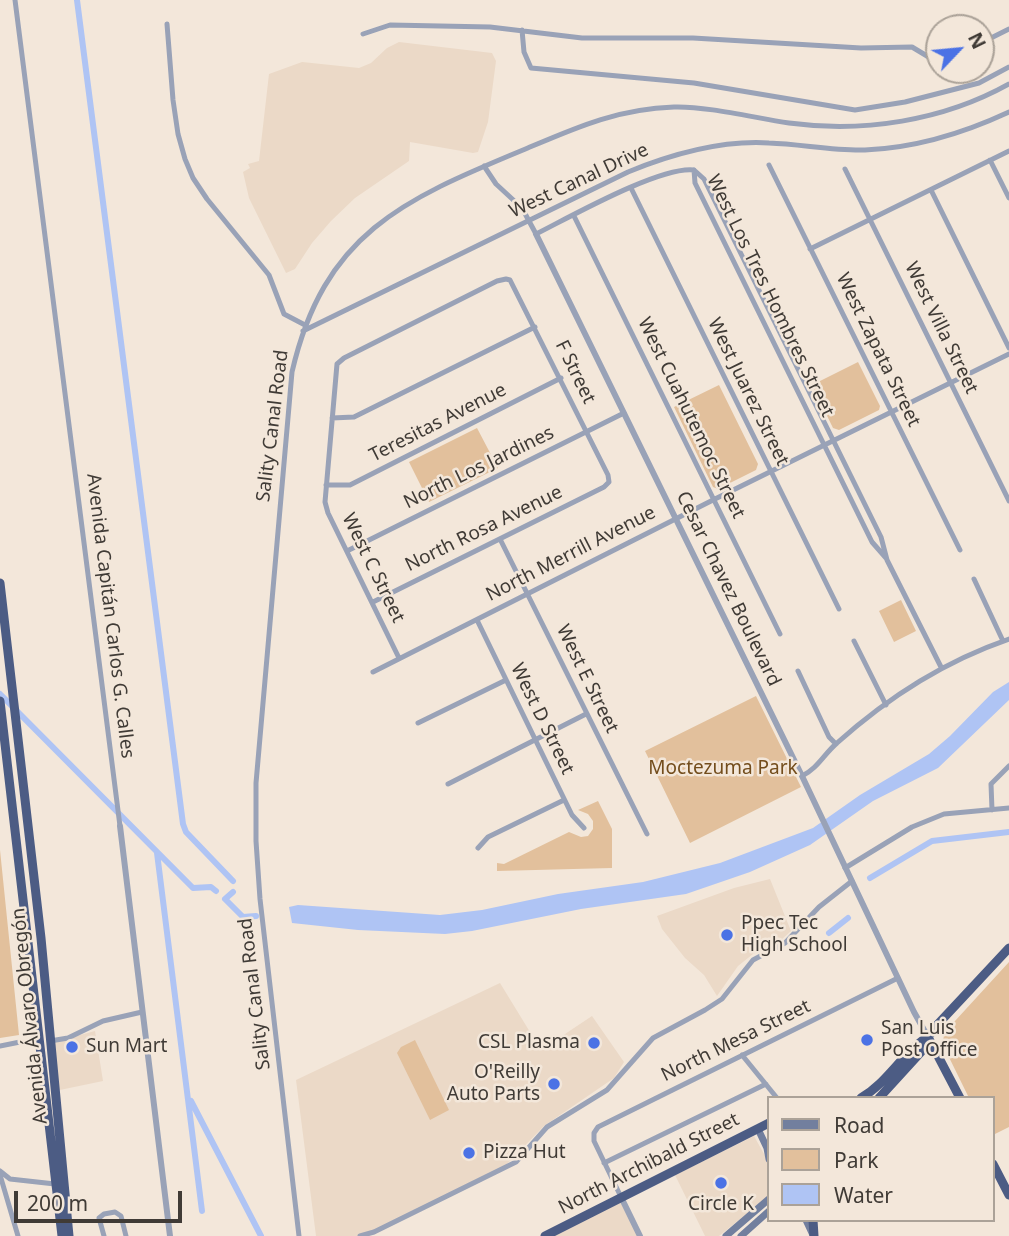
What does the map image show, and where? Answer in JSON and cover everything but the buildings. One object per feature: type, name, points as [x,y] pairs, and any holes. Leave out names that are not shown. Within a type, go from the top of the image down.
[{"type":"highway","name":"Avenida Álvaro Obregón","points":[[0,583],[15,700],[55,1184],[62,1236]]},
{"type":"highway","name":"Avenida Álvaro Obregón","points":[[0,701],[69,1236]]},
{"type":"highway","points":[[876,1093],[921,1052],[928,1037],[1009,948]]},
{"type":"highway","points":[[928,1037],[959,1096]]},
{"type":"highway","name":"North Archibald Street","points":[[545,1236],[768,1124]]},
{"type":"highway","points":[[995,1168],[1009,1195]]},
{"type":"main road","points":[[758,1129],[768,1149]]},
{"type":"main road","points":[[726,1236],[768,1200]]},
{"type":"main road","points":[[741,1236],[768,1212]]},
{"type":"street","name":"Avenida Capitán Carlos G. Calles","points":[[15,0],[118,802],[170,1236]]},
{"type":"street","points":[[167,24],[178,134],[193,178],[269,275],[284,314],[305,324]]},
{"type":"street","points":[[363,34],[390,25],[490,27],[582,38],[692,38],[861,48],[912,47],[925,55]]},
{"type":"street","points":[[522,30],[524,52],[531,68],[694,82],[855,110],[892,105],[979,83],[1009,67]]},
{"type":"street","name":"Sality Canal Road","points":[[299,1236],[260,899],[256,783],[292,372],[305,324],[328,280],[370,231],[406,204],[484,166],[616,113],[678,107],[834,126],[895,123],[966,104],[1009,84]]},
{"type":"street","name":"West Canal Drive","points":[[303,332],[628,172],[658,160],[697,150],[753,143],[835,149],[887,148],[931,141],[981,125],[1009,112]]},
{"type":"street","points":[[810,249],[1009,151]]},
{"type":"street","points":[[990,160],[1009,198]]},
{"type":"street","name":"West Zapata Street","points":[[769,165],[960,550]]},
{"type":"street","name":"Cesar Chavez Boulevard","points":[[484,166],[492,180],[517,202],[536,234],[928,1037]]},
{"type":"street","name":"West Villa Street","points":[[845,169],[1009,501]]},
{"type":"street","name":"West Canal Drive","points":[[536,234],[631,188],[682,170],[695,170]]},
{"type":"street","name":"West Los Tres Hombres Street","points":[[695,170],[704,179],[881,537],[887,560],[942,667]]},
{"type":"street","name":"West Los Tres Hombres Street","points":[[695,170],[695,183],[872,542],[887,560]]},
{"type":"street","name":"West Juarez Street","points":[[631,188],[839,609]]},
{"type":"street","points":[[931,190],[1009,348]]},
{"type":"street","name":"West Cuahutemoc Street","points":[[573,216],[780,634]]},
{"type":"street","name":"F Street","points":[[337,364],[496,281],[506,279],[513,283],[561,378],[608,475],[608,482]]},
{"type":"street","points":[[332,418],[354,417],[535,327]]},
{"type":"street","name":"North Merrill Avenue","points":[[373,671],[1009,354]]},
{"type":"street","name":"West C Street","points":[[337,364],[325,502],[399,658]]},
{"type":"street","name":"Teresitas Avenue","points":[[326,485],[349,485],[561,378]]},
{"type":"street","name":"North Los Jardines","points":[[347,551],[624,413]]},
{"type":"street","name":"North Rosa Avenue","points":[[373,602],[604,487],[608,482]]},
{"type":"street","name":"West E Street","points":[[500,539],[647,834]]},
{"type":"street","points":[[802,776],[816,768],[836,744],[886,705],[942,667],[1006,640],[974,579]]},
{"type":"street","name":"West D Street","points":[[477,620],[564,800],[572,815],[584,828]]},
{"type":"street","points":[[855,641],[886,705]]},
{"type":"street","points":[[798,671],[836,744]]},
{"type":"street","points":[[418,723],[506,680]]},
{"type":"street","points":[[448,784],[586,714]]},
{"type":"street","points":[[992,810],[991,784],[1009,766]]},
{"type":"street","points":[[478,848],[488,837],[564,800]]},
{"type":"street","points":[[845,868],[912,827],[944,814],[1009,808]]},
{"type":"street","points":[[360,1236],[374,1232],[516,1162],[542,1132],[607,1090],[653,1038],[722,999],[753,960],[785,943],[817,909],[852,881]]},
{"type":"street","name":"North Mesa Street","points":[[604,1163],[593,1136],[600,1125],[898,978]]},
{"type":"street","points":[[45,1042],[68,1038],[103,1021],[142,1012]]},
{"type":"street","points":[[0,1046],[20,1042]]},
{"type":"street","points":[[742,1055],[775,1096]]},
{"type":"street","points":[[640,1236],[604,1163],[766,1084]]},
{"type":"street","points":[[0,1173],[10,1179],[55,1184]]},
{"type":"street","points":[[0,1173],[18,1236]]},
{"type":"street","points":[[104,1236],[99,1218],[115,1212],[121,1216],[126,1236]]},
{"type":"shaded area","points":[[399,42],[492,53],[496,61],[488,122],[478,152],[410,142],[409,161],[355,198],[312,243],[295,269],[286,273],[249,198],[243,172],[250,168],[248,164],[259,161],[269,74],[302,62],[359,68],[371,63],[387,48]]},
{"type":"shaded area","name":"Ppec Tec High School","points":[[770,879],[791,931],[738,966],[717,996],[704,975],[685,958],[662,929],[657,916],[734,888]]},
{"type":"shaded area","points":[[500,983],[541,1050],[592,1016],[624,1062],[614,1078],[544,1126],[506,1165],[367,1236],[316,1236],[296,1080]]},
{"type":"shaded area","points":[[95,1031],[103,1081],[55,1091],[50,1043]]},
{"type":"shaded area","points":[[754,1136],[768,1161],[768,1197],[719,1236],[705,1236],[675,1175]]},
{"type":"shaded area","points":[[621,1197],[640,1236],[543,1236]]},
{"type":"green space","points":[[858,362],[880,406],[879,410],[839,430],[833,428],[812,385]]},
{"type":"green space","points":[[719,385],[758,464],[756,470],[718,489],[713,487],[674,407]]},
{"type":"green space","points":[[477,428],[498,468],[429,502],[409,462]]},
{"type":"green space","points":[[901,600],[916,631],[894,642],[879,611]]},
{"type":"green space","name":"Moctezuma Park","points":[[756,696],[801,787],[690,843],[645,751]]},
{"type":"green space","points":[[598,801],[612,829],[612,868],[497,871],[497,863],[504,864],[569,832],[581,837],[588,836],[593,829],[593,821],[588,814],[578,810]]},
{"type":"green space","points":[[0,850],[19,1035],[0,1038]]},
{"type":"green space","points":[[1009,962],[1009,1127],[995,1134],[995,1096],[968,1096],[943,1045],[944,1033]]},
{"type":"green space","points":[[415,1040],[449,1110],[430,1120],[397,1053],[401,1047]]},
{"type":"water","points":[[1009,682],[1009,700],[938,768],[873,801],[810,845],[750,872],[686,894],[581,909],[445,934],[358,930],[292,923],[289,907],[298,905],[440,915],[643,882],[720,863],[813,828],[860,795],[929,754],[993,692]]},
{"type":"waterway","points":[[77,0],[183,824],[186,832],[233,881]]},
{"type":"waterway","points":[[0,694],[193,888],[211,887],[216,891]]},
{"type":"waterway","points":[[870,878],[932,841],[1009,832]]},
{"type":"waterway","points":[[157,853],[202,1211]]},
{"type":"waterway","points":[[233,892],[225,899],[243,917],[256,916]]},
{"type":"waterway","points":[[829,933],[848,918]]},
{"type":"waterway","points":[[191,1101],[261,1236]]},
{"type":"place","name":"Ppec Tec High School","points":[[727,935]]},
{"type":"place","name":"San Luis Post Office","points":[[867,1040]]},
{"type":"place","name":"CSL Plasma","points":[[594,1043]]},
{"type":"place","name":"Sun Mart","points":[[72,1047]]},
{"type":"place","name":"O'Reilly Auto Parts","points":[[554,1084]]},
{"type":"place","name":"Pizza Hut","points":[[469,1153]]},
{"type":"place","name":"Circle K","points":[[721,1183]]}]
